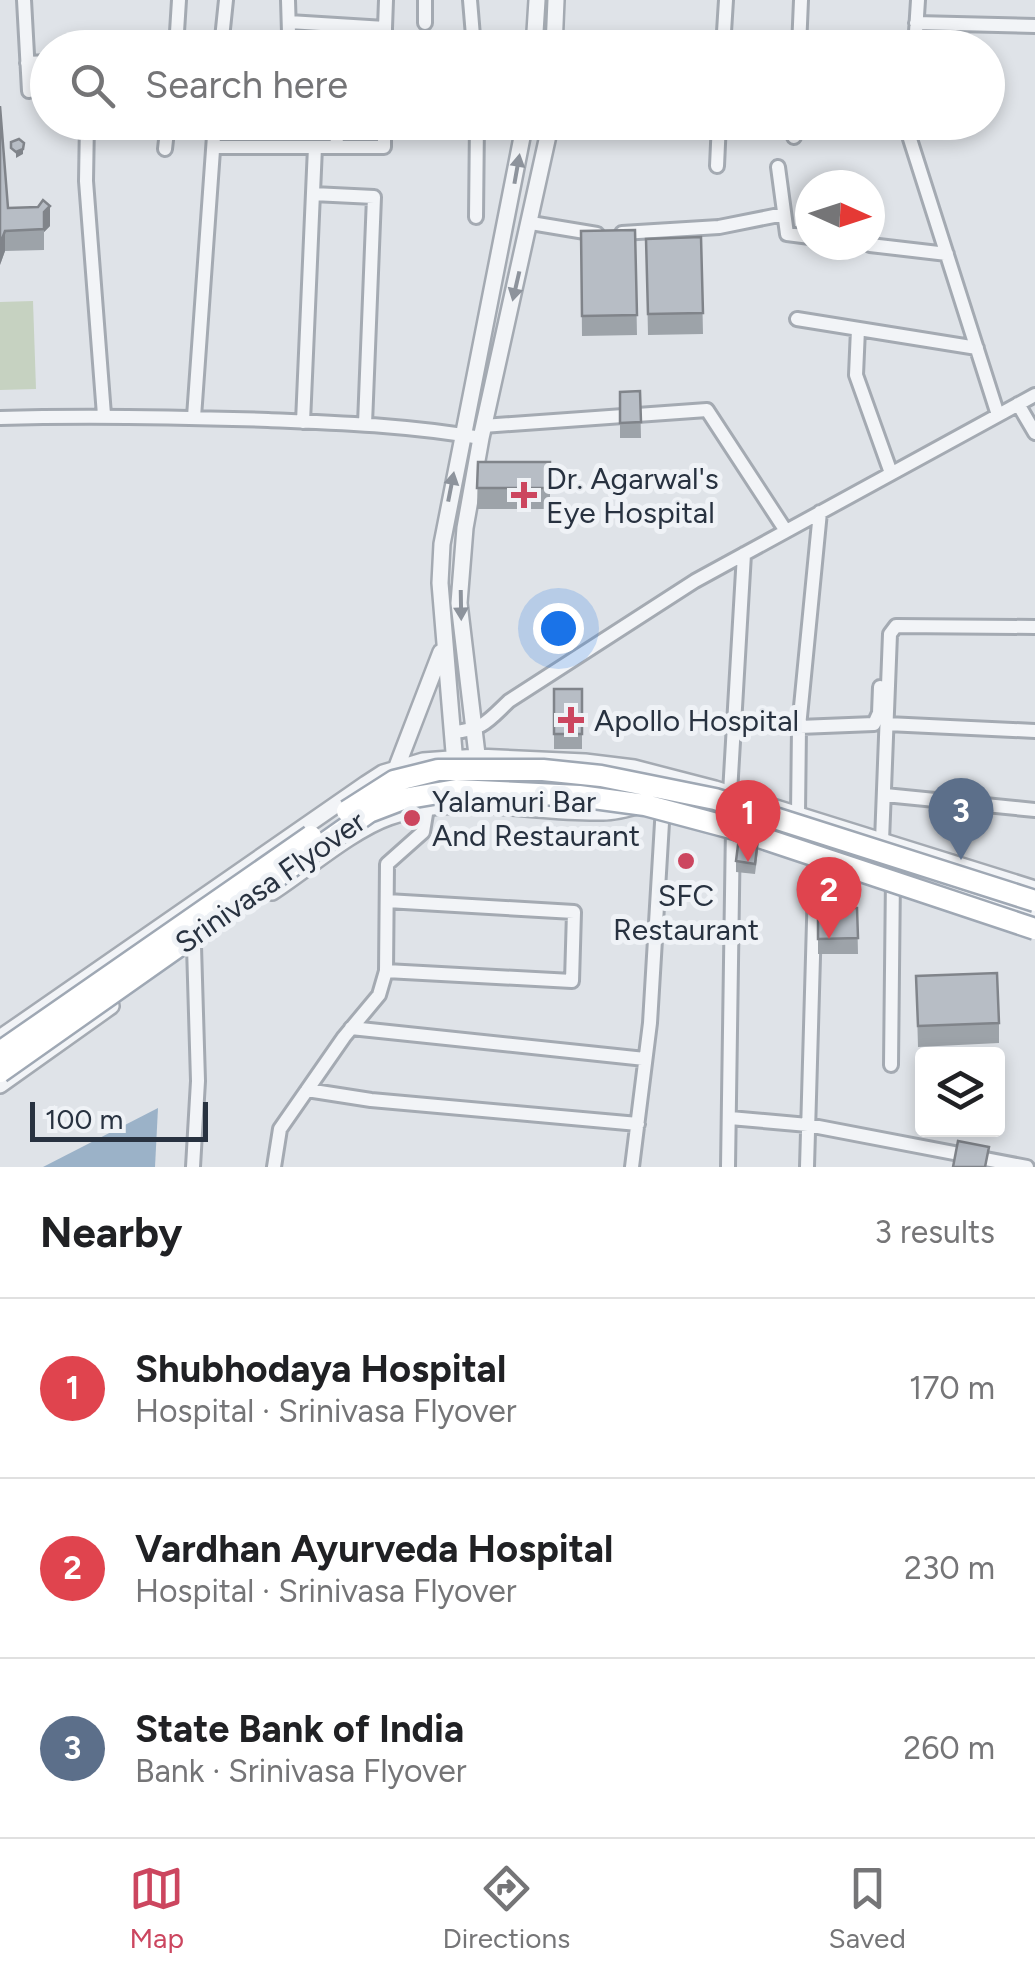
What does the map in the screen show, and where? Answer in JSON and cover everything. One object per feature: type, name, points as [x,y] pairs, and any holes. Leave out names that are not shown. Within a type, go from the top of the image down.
[{"type":"main road","name":"Srinivasa Flyover","points":[[0,1052],[359,802],[394,781],[438,770],[543,770],[677,789],[1035,901]]},
{"type":"main road","name":"Srinivasa Flyover","points":[[0,1072],[368,812],[430,792],[579,796],[646,805],[736,829],[1035,929]]},
{"type":"street","points":[[24,0],[29,91]]},
{"type":"street","points":[[178,30],[180,0]]},
{"type":"street","points":[[223,30],[226,0]]},
{"type":"street","points":[[288,0],[289,27],[385,28],[386,0]]},
{"type":"street","points":[[425,24],[426,0]]},
{"type":"street","points":[[470,0],[472,30]]},
{"type":"street","points":[[535,30],[537,0]]},
{"type":"street","points":[[555,30],[556,0]]},
{"type":"street","points":[[725,30],[726,0]]},
{"type":"street","points":[[800,30],[801,0]]},
{"type":"street","points":[[916,30],[918,0]]},
{"type":"street","points":[[916,23],[1035,26]]},
{"type":"street","points":[[334,25],[334,30]]},
{"type":"street","points":[[87,140],[86,181],[104,415]]},
{"type":"street","points":[[166,148],[167,140]]},
{"type":"street","points":[[194,418],[214,140]]},
{"type":"street","points":[[337,140],[337,147]]},
{"type":"street","points":[[214,147],[384,147],[384,140]]},
{"type":"street","points":[[476,217],[477,140]]},
{"type":"street","points":[[458,805],[440,583],[442,544],[522,140]]},
{"type":"street","points":[[479,806],[478,756],[459,603],[465,528],[482,432],[547,140]]},
{"type":"street","points":[[716,166],[718,140]]},
{"type":"street","points":[[910,140],[998,415]]},
{"type":"street","points":[[303,422],[315,147]]},
{"type":"street","points":[[778,167],[786,234],[795,235]]},
{"type":"street","points":[[313,194],[374,197],[365,424]]},
{"type":"street","points":[[531,223],[597,234],[719,227],[784,214]]},
{"type":"street","points":[[885,246],[947,254]]},
{"type":"street","points":[[797,319],[977,348]]},
{"type":"street","points":[[858,329],[856,375],[891,473]]},
{"type":"street","points":[[453,732],[475,730],[509,701],[694,581],[1035,394]]},
{"type":"street","points":[[1018,404],[1035,433]]},
{"type":"street","points":[[0,418],[194,418],[365,424],[461,434],[706,410],[786,531]]},
{"type":"street","points":[[798,814],[799,726],[820,512]]},
{"type":"street","points":[[730,793],[744,554]]},
{"type":"street","points":[[799,726],[874,724],[879,714],[882,625]]},
{"type":"street","points":[[882,841],[890,634],[896,626],[1035,627]]},
{"type":"street","points":[[396,770],[444,644]]},
{"type":"street","points":[[888,724],[1035,731]]},
{"type":"street","points":[[0,1038],[366,784],[422,761],[478,756],[634,768],[730,793],[1035,889]]},
{"type":"street","points":[[886,796],[1035,810]]},
{"type":"street","points":[[632,1167],[646,1059],[664,799]]},
{"type":"street","points":[[0,1085],[356,834],[386,818],[426,808],[458,805],[607,812],[664,799],[1035,914]]},
{"type":"street","points":[[274,1167],[280,1128],[379,994],[386,971],[387,864],[422,832],[426,808]]},
{"type":"street","points":[[728,1167],[734,818]]},
{"type":"street","points":[[807,1167],[816,844]]},
{"type":"street","points":[[891,1064],[893,869]]},
{"type":"street","points":[[386,971],[572,981],[574,912],[387,901]]},
{"type":"street","points":[[193,1167],[198,1081],[194,946]]},
{"type":"street","points":[[351,1028],[646,1059]]},
{"type":"street","points":[[307,1090],[371,1100],[638,1124]]},
{"type":"street","points":[[730,1118],[808,1125],[1027,1167]]},
{"type":"green space","points":[[33,301],[36,389],[0,390],[0,302]]},
{"type":"water","points":[[158,1108],[155,1167],[43,1167]]},
{"type":"building","points":[[0,106],[8,208],[38,207],[43,200],[50,206],[44,212],[44,229],[5,231],[0,244]]},
{"type":"building","points":[[19,139],[24,143],[23,149],[16,152],[11,142]]},
{"type":"building","points":[[635,230],[637,315],[582,316],[581,231]]},
{"type":"building","points":[[701,237],[703,313],[648,314],[646,239]]},
{"type":"building","points":[[640,391],[641,422],[620,423],[620,392]]},
{"type":"building","points":[[478,462],[550,462],[550,488],[477,488]]},
{"type":"building","points":[[554,689],[582,689],[582,734],[554,734]]},
{"type":"building","points":[[739,837],[758,839],[755,864],[736,861]]},
{"type":"building","points":[[818,908],[857,908],[858,938],[818,939]]},
{"type":"building","points":[[997,973],[999,1023],[918,1026],[916,976]]},
{"type":"building","points":[[958,1141],[989,1147],[985,1167],[953,1167]]},
{"type":"place","name":"Dr. Agarwal's Eye Hospital","points":[[524,495]]},
{"type":"place","name":"Apollo Hospital","points":[[571,720]]},
{"type":"place","name":"Yalamuri Bar And Restaurant","points":[[412,818]]},
{"type":"place","name":"State Bank of India","points":[[961,860]]},
{"type":"place","name":"SFC Restaurant","points":[[686,861]]},
{"type":"place","name":"Shubhodaya Hospital","points":[[748,862]]},
{"type":"place","name":"Vardhan Ayurveda Hospital","points":[[829,939]]}]
